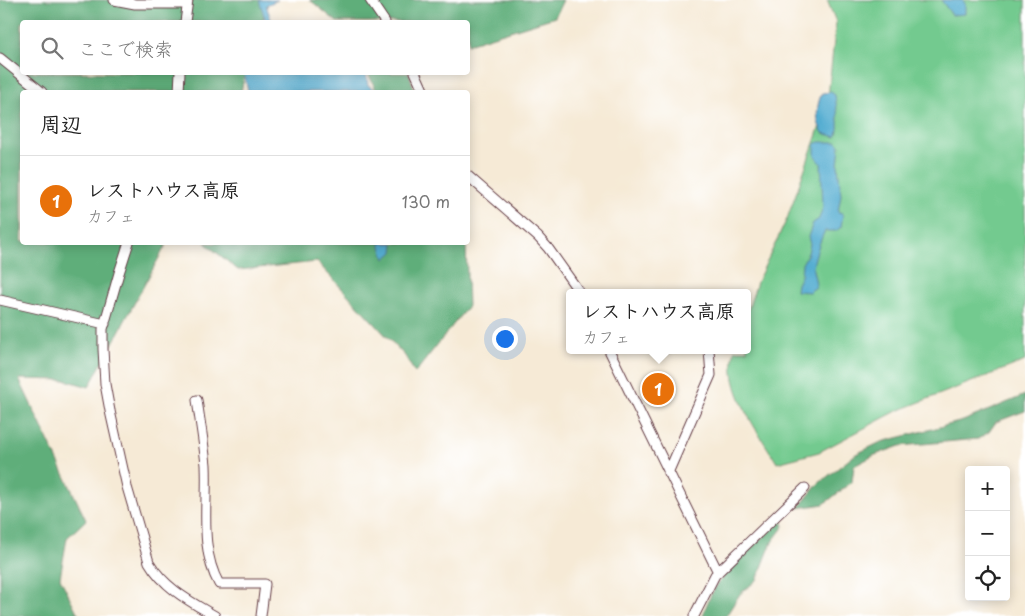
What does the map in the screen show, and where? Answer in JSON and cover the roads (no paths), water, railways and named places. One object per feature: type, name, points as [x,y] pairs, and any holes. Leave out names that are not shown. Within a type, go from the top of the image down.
[{"type":"street","points":[[114,0],[135,4],[188,2],[185,20]]},
{"type":"street","points":[[370,0],[384,20]]},
{"type":"street","points":[[0,58],[20,74]]},
{"type":"street","points":[[21,75],[40,90]]},
{"type":"street","points":[[179,90],[180,75]]},
{"type":"street","points":[[416,75],[423,90]]},
{"type":"street","points":[[470,178],[538,237],[577,289]]},
{"type":"street","points":[[128,245],[105,324],[103,349],[105,384],[127,487],[149,562],[155,573],[171,588],[215,616]]},
{"type":"street","points":[[0,300],[105,324]]},
{"type":"street","points":[[610,354],[718,572]]},
{"type":"street","points":[[668,473],[711,375],[709,354]]},
{"type":"street","points":[[196,400],[206,463],[206,546],[213,572],[219,584],[265,584],[261,616]]},
{"type":"street","points":[[694,616],[707,588],[718,572],[805,488]]},
{"type":"water","points":[[259,0],[278,0],[266,5],[271,20],[265,20]]},
{"type":"water","points":[[941,0],[962,0],[965,3],[965,14],[952,15]]},
{"type":"water","points":[[244,75],[366,75],[368,85],[374,90],[248,90]]},
{"type":"water","points":[[831,92],[835,95],[837,111],[838,128],[836,137],[823,133],[818,119],[818,103],[822,93]]},
{"type":"water","points":[[820,142],[837,142],[840,145],[838,165],[841,195],[838,212],[843,213],[841,227],[836,231],[825,231],[821,239],[813,267],[816,287],[809,292],[796,291],[801,276],[802,264],[810,244],[808,237],[813,223],[819,219],[823,207],[821,163],[815,156],[815,144]]},
{"type":"water","points":[[381,245],[394,245],[393,252],[385,259]]},
{"type":"place","name":"レストハウス高原","points":[[658,389]]}]
